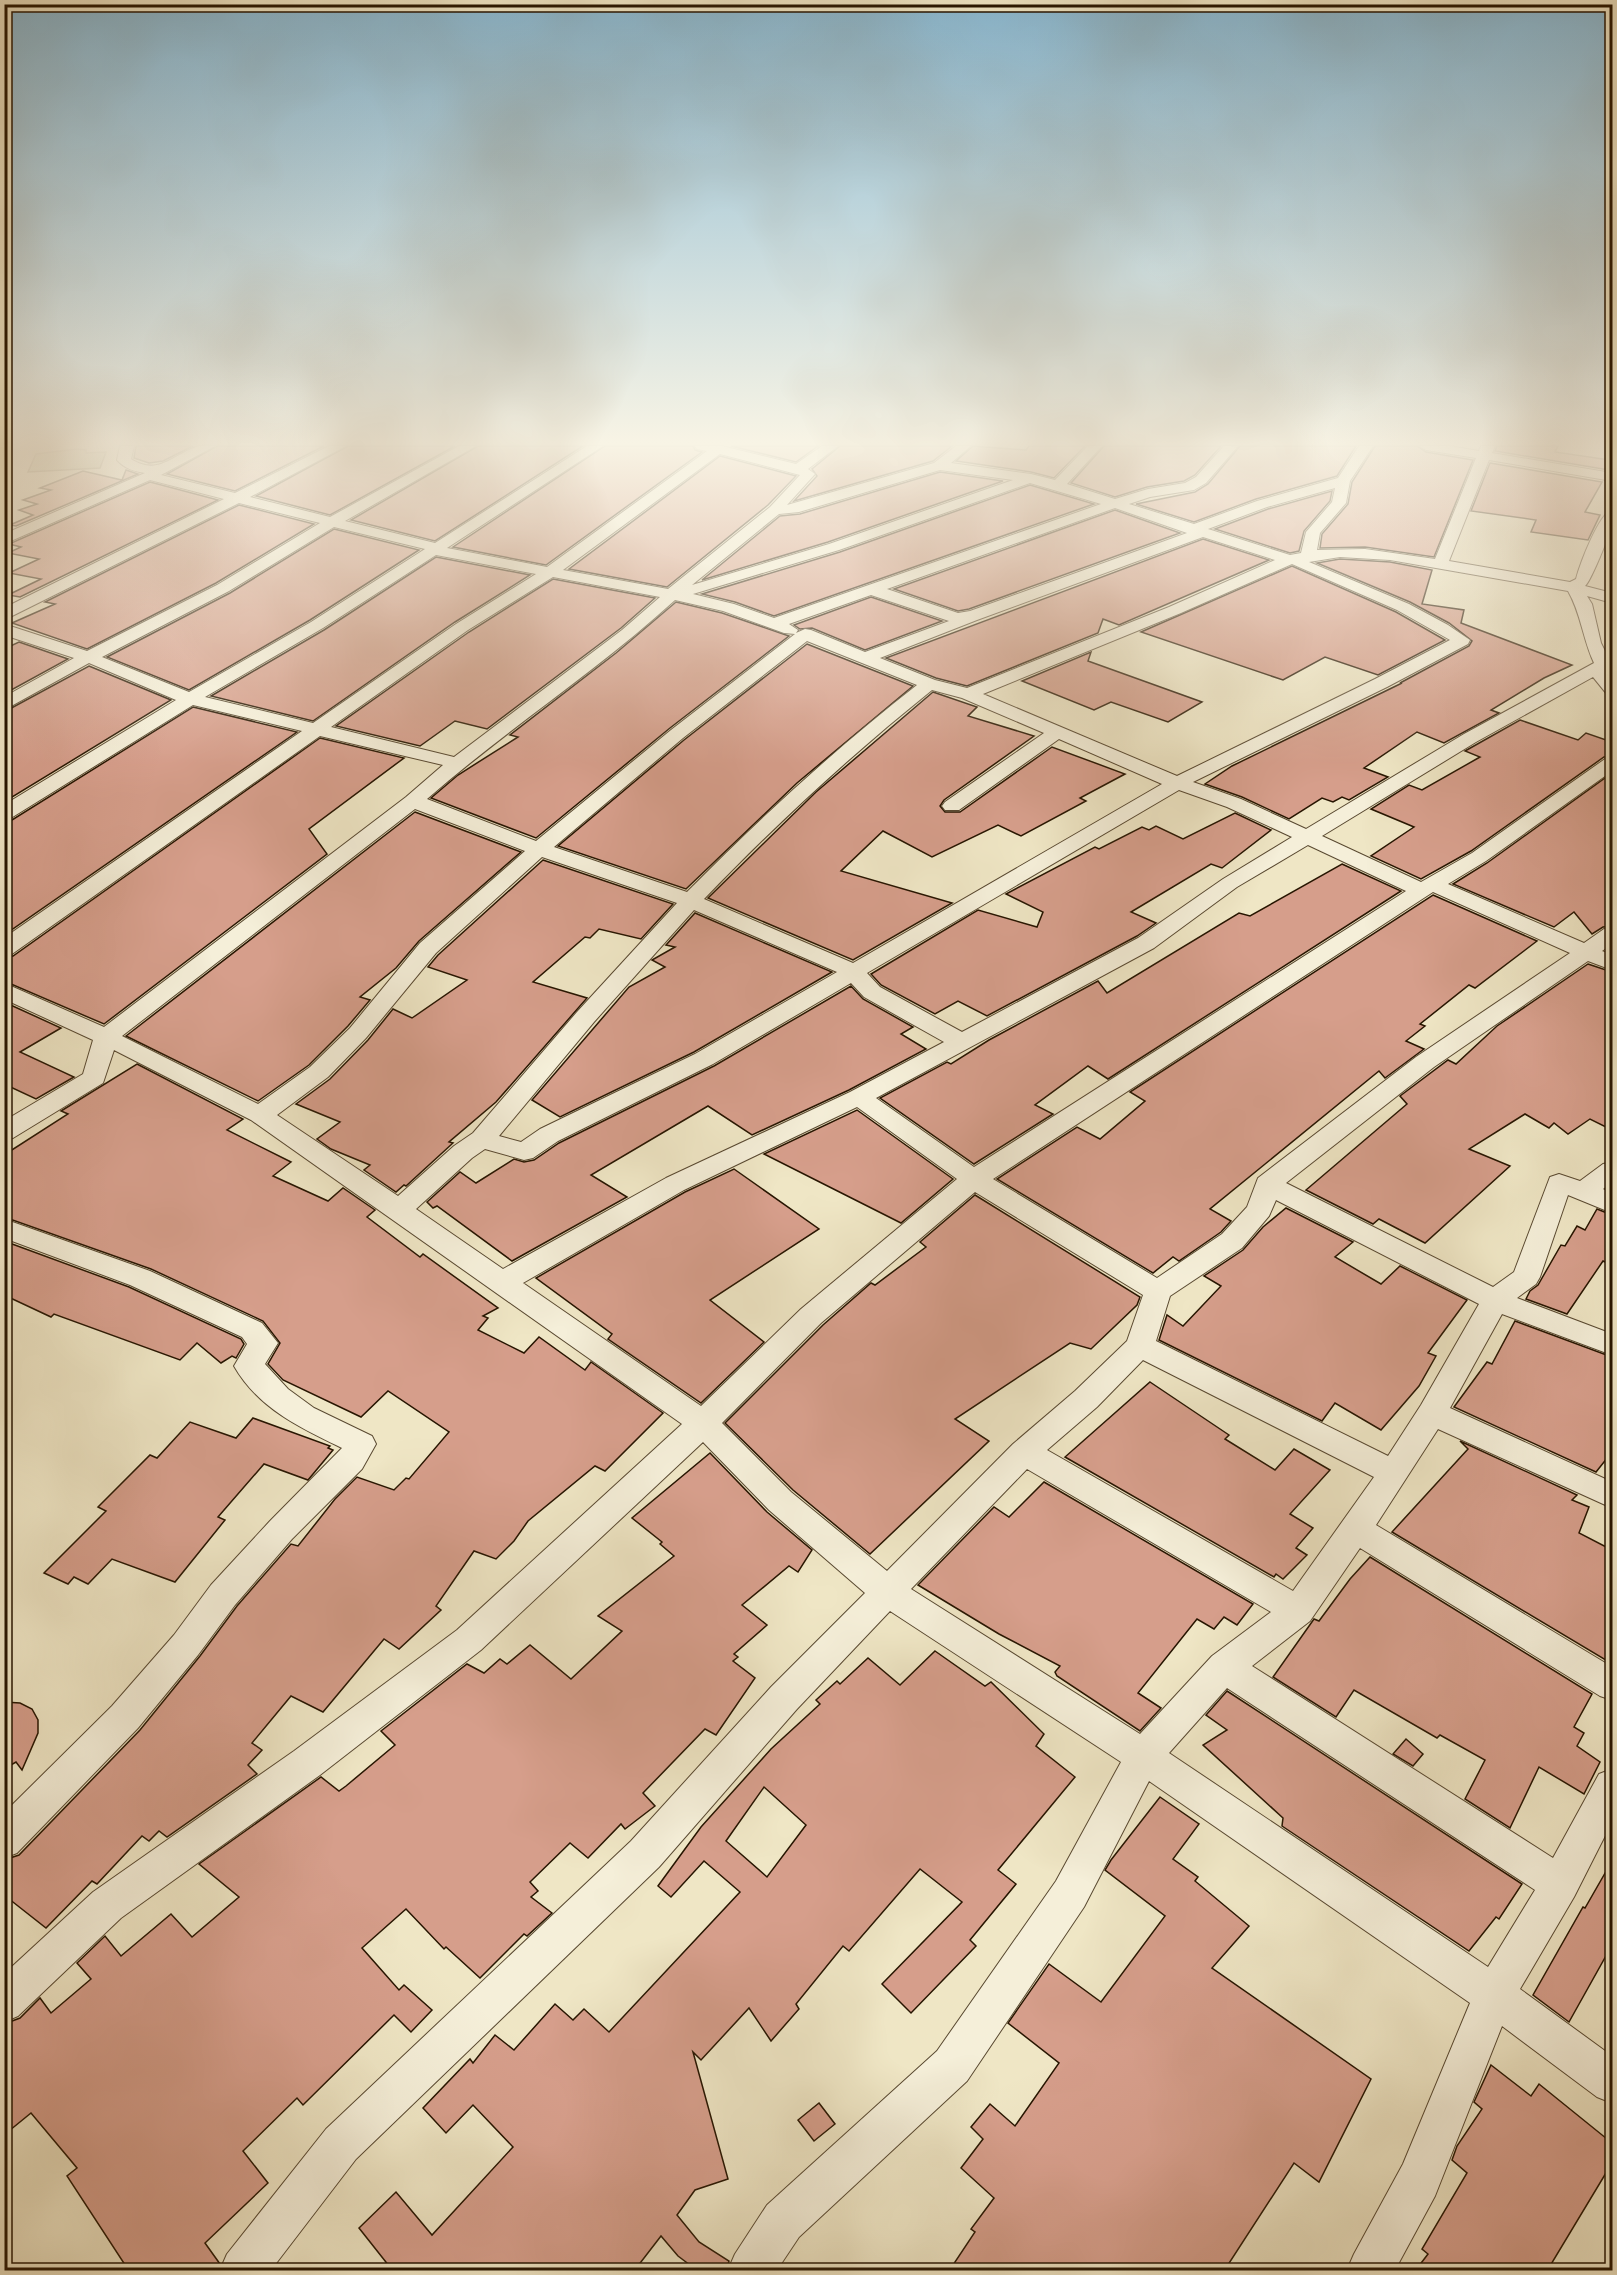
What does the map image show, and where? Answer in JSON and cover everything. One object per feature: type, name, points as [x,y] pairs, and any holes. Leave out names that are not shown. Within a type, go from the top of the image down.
[{"type":"street","points":[[4,615],[125,552]]},
{"type":"street","points":[[4,705],[88,657],[223,588],[282,552]]},
{"type":"street","points":[[4,814],[190,699],[317,625],[431,552]]},
{"type":"street","points":[[452,552],[728,607],[805,634],[929,684],[968,694],[1177,783],[1234,803],[1306,837],[1427,887],[1604,950]]},
{"type":"street","points":[[4,949],[462,627],[550,572],[576,552]]},
{"type":"street","points":[[4,1132],[94,1078],[106,1037],[412,801],[456,763],[628,634],[722,552]]},
{"type":"street","points":[[674,595],[818,552]]},
{"type":"street","points":[[773,624],[976,552]]},
{"type":"street","points":[[865,658],[1141,552]]},
{"type":"street","points":[[1277,552],[1299,558]]},
{"type":"street","points":[[482,1138],[524,1152],[549,1135],[704,1059],[1177,783],[1381,683],[1462,640],[1424,615],[1395,605],[1362,587],[1299,563],[1302,552]]},
{"type":"street","points":[[968,694],[1299,558],[1346,552]]},
{"type":"street","points":[[1349,552],[1390,555],[1574,588],[1612,598]]},
{"type":"street","points":[[1440,564],[1445,552]]},
{"type":"street","points":[[1574,588],[1583,581],[1588,558],[1593,552]]},
{"type":"street","points":[[1574,588],[1584,604],[1593,643],[1603,665],[1602,678],[1612,689]]},
{"type":"street","points":[[870,589],[957,618],[973,616]]},
{"type":"street","points":[[4,629],[88,657],[190,699],[456,763]]},
{"type":"street","points":[[260,1115],[319,1072],[358,1033],[428,948],[540,849],[677,734],[805,634]]},
{"type":"street","points":[[502,1282],[675,1184],[860,1096],[1146,942],[1230,883],[1470,738],[1603,665]]},
{"type":"street","points":[[399,1210],[463,1152],[482,1138],[590,1009],[689,900],[810,780],[870,728],[929,684]]},
{"type":"street","points":[[952,806],[1059,731]]},
{"type":"street","points":[[4,2002],[107,1905],[307,1763],[469,1640],[704,1422],[811,1316],[974,1179],[1427,887],[1479,857],[1612,763]]},
{"type":"street","points":[[412,801],[540,849],[689,900],[853,971],[872,992],[961,1041]]},
{"type":"street","points":[[243,2271],[341,2144],[645,1854],[784,1698],[1024,1452],[1086,1399],[1140,1346],[1158,1291],[1232,1241],[1260,1210],[1267,1184],[1425,1062],[1604,950]]},
{"type":"street","points":[[4,990],[106,1037],[260,1115],[704,1422],[780,1501],[888,1592],[1143,1756],[1494,1995],[1612,2082]]},
{"type":"street","points":[[860,1096],[974,1179],[1158,1291]]},
{"type":"street","points":[[751,2271],[783,2221],[952,2066],[1070,1894],[1143,1756],[1224,1667],[1298,1611],[1394,1473],[1432,1413],[1495,1300],[1526,1277],[1559,1184],[1598,1197],[1612,1170]]},
{"type":"street","points":[[1267,1184],[1495,1300],[1612,1345]]},
{"type":"street","points":[[4,1228],[140,1278],[252,1330],[263,1343],[249,1366],[277,1397],[303,1416],[361,1444],[351,1460],[281,1530],[223,1595],[186,1645],[125,1717],[4,1840]]},
{"type":"street","points":[[1140,1346],[1394,1473]]},
{"type":"street","points":[[1432,1413],[1612,1496]]},
{"type":"street","points":[[1024,1452],[1298,1611]]},
{"type":"street","points":[[1356,1529],[1612,1685]]},
{"type":"street","points":[[1224,1667],[1560,1884]]},
{"type":"street","points":[[1370,2271],[1419,2180],[1494,1995],[1560,1884],[1612,1786]]},
{"type":"building","points":[[112,552],[20,597],[8,595],[41,579],[9,573],[39,559],[8,553]]},
{"type":"building","points":[[145,552],[267,552],[216,583],[87,649],[12,623],[55,604],[45,602]]},
{"type":"building","points":[[296,552],[416,552],[310,620],[189,690],[107,657],[230,593]]},
{"type":"building","points":[[480,552],[564,552],[546,565]]},
{"type":"building","points":[[591,552],[710,552],[667,587],[569,569]]},
{"type":"building","points":[[736,552],[794,552],[702,580]]},
{"type":"building","points":[[839,552],[956,552],[774,616],[735,602],[702,594]]},
{"type":"building","points":[[997,552],[1127,552],[958,611],[894,589]]},
{"type":"building","points":[[1168,552],[1244,552],[1269,560],[1119,625],[1103,619],[1098,633],[967,686],[936,678],[886,658]]},
{"type":"building","points":[[1401,552],[1436,552],[1434,557]]},
{"type":"building","points":[[436,557],[530,575],[455,622],[313,721],[211,696],[324,630]]},
{"type":"building","points":[[1340,559],[1390,562],[1432,570],[1422,604],[1464,610],[1461,623],[1572,665],[1544,678],[1491,710],[1499,713],[1444,743],[1417,732],[1364,768],[1388,777],[1349,800],[1342,797],[1333,802],[1322,798],[1289,819],[1242,797],[1205,784],[1232,766],[1402,683],[1400,683],[1469,646],[1472,641],[1449,623],[1410,602],[1317,563]]},
{"type":"building","points":[[1292,566],[1396,612],[1445,640],[1378,675],[1325,657],[1283,680],[1141,632]]},
{"type":"building","points":[[553,579],[655,598],[621,628],[487,729],[455,721],[420,746],[336,726],[469,632]]},
{"type":"building","points":[[871,597],[942,621],[865,650],[812,628],[800,629],[794,625]]},
{"type":"building","points":[[676,602],[722,613],[789,636],[670,728],[536,838],[431,798],[458,775],[518,737],[510,735],[616,653]]},
{"type":"building","points":[[19,642],[68,659],[4,694],[4,649]]},
{"type":"building","points":[[807,644],[913,686],[797,783],[686,889],[558,846],[684,740]]},
{"type":"building","points":[[1091,652],[1088,661],[1202,702],[1168,722],[1111,702],[1094,710],[1022,681]]},
{"type":"building","points":[[89,666],[171,700],[4,802],[4,712]]},
{"type":"building","points":[[933,692],[977,707],[968,716],[1034,736],[944,800],[940,806],[945,812],[960,812],[1052,747],[1125,774],[1080,798],[1086,801],[1021,836],[998,825],[932,857],[883,831],[841,871],[952,903],[853,960],[708,898],[816,792]]},
{"type":"building","points":[[193,707],[297,732],[4,935],[4,822],[12,820]]},
{"type":"building","points":[[1520,720],[1578,740],[1586,733],[1612,742],[1612,755],[1604,757],[1471,851],[1421,879],[1371,856],[1414,827],[1371,809],[1409,785],[1422,790],[1480,757],[1465,751]]},
{"type":"building","points":[[320,738],[404,758],[309,829],[327,854],[104,1024],[4,981],[4,958],[13,956]]},
{"type":"building","points":[[1612,773],[1612,926],[1603,927],[1592,934],[1574,912],[1554,927],[1453,884],[1487,863]]},
{"type":"building","points":[[415,812],[521,852],[419,941],[396,968],[360,997],[370,1000],[309,1065],[258,1101],[126,1036]]},
{"type":"building","points":[[1235,813],[1271,830],[1222,868],[1211,864],[1131,912],[1156,923],[1137,936],[987,1016],[958,1001],[935,1014],[881,985],[871,974],[978,910],[1037,927],[1043,912],[1006,894],[1095,847],[1099,849],[1142,827],[1149,830],[1156,826],[1183,839]]},
{"type":"building","points":[[543,860],[673,904],[641,939],[599,929],[590,938],[585,937],[533,982],[587,998],[496,1102],[449,1142],[453,1143],[406,1186],[404,1185],[396,1192],[364,1170],[370,1165],[331,1149],[317,1139],[340,1122],[296,1104],[330,1079],[368,1040],[393,1009],[412,1018],[467,980],[428,967],[438,955]]},
{"type":"building","points":[[1342,864],[1401,891],[1108,1079],[1088,1066],[1035,1105],[1053,1114],[974,1164],[880,1098],[947,1062],[951,1064],[989,1040],[1098,981],[1107,993],[1239,913],[1250,916]]},
{"type":"building","points":[[1433,895],[1537,941],[1475,988],[1469,985],[1420,1024],[1425,1026],[1406,1041],[1424,1049],[1385,1078],[1379,1071],[1210,1209],[1231,1221],[1221,1232],[1179,1261],[1173,1257],[1153,1273],[997,1179],[1077,1127],[1100,1139],[1145,1101],[1130,1092]]},
{"type":"building","points":[[695,913],[832,972],[694,1052],[560,1117],[532,1100],[629,987],[665,967],[652,960],[675,947],[666,945]]},
{"type":"building","points":[[1588,964],[1612,972],[1612,1130],[1590,1119],[1568,1134],[1554,1123],[1549,1128],[1525,1114],[1469,1149],[1510,1166],[1425,1243],[1379,1219],[1373,1224],[1306,1190],[1407,1104],[1400,1096],[1448,1060],[1456,1064],[1497,1026]]},
{"type":"building","points":[[851,986],[863,999],[913,1027],[901,1034],[926,1049],[849,1090],[752,1135],[708,1106],[591,1175],[627,1197],[512,1261],[437,1206],[433,1208],[427,1202],[460,1172],[476,1183],[514,1159],[524,1162],[534,1160],[559,1143],[714,1066]]},
{"type":"building","points":[[4,1002],[61,1028],[20,1052],[74,1077],[36,1099],[4,1084]]},
{"type":"building","points":[[137,1064],[243,1119],[227,1130],[291,1162],[273,1176],[328,1201],[343,1188],[375,1210],[367,1217],[420,1257],[423,1254],[498,1308],[483,1316],[488,1318],[478,1330],[524,1353],[539,1337],[585,1370],[591,1362],[663,1413],[605,1471],[595,1466],[528,1521],[514,1541],[496,1559],[474,1551],[436,1606],[441,1610],[399,1649],[384,1639],[323,1712],[291,1696],[252,1743],[262,1750],[248,1765],[257,1774],[167,1837],[159,1831],[149,1841],[142,1836],[97,1884],[92,1881],[46,1928],[4,1895],[4,1860],[19,1855],[140,1730],[237,1606],[291,1544],[298,1546],[335,1499],[357,1477],[394,1490],[406,1478],[409,1479],[449,1432],[388,1391],[361,1417],[283,1380],[268,1364],[280,1343],[263,1321],[151,1269],[4,1217],[4,1155],[68,1114],[61,1111]]},
{"type":"building","points":[[857,1110],[953,1179],[901,1223],[764,1154]]},
{"type":"building","points":[[734,1169],[819,1229],[710,1300],[764,1342],[701,1403],[608,1339],[612,1334],[536,1278],[685,1192]]},
{"type":"building","points":[[975,1195],[1140,1297],[1137,1305],[1091,1349],[1070,1343],[955,1419],[989,1441],[870,1554],[793,1490],[725,1423],[823,1325],[871,1283],[875,1285],[926,1247],[920,1242]]},
{"type":"building","points":[[1286,1208],[1353,1242],[1335,1257],[1381,1284],[1400,1266],[1467,1300],[1428,1353],[1436,1356],[1419,1386],[1381,1430],[1335,1403],[1322,1421],[1159,1340],[1167,1315],[1183,1326],[1221,1286],[1204,1276],[1243,1250],[1263,1227]]},
{"type":"building","points":[[1597,1209],[1612,1215],[1612,1265],[1603,1261],[1567,1314],[1526,1299],[1530,1291],[1538,1285],[1561,1245],[1565,1246],[1577,1226],[1585,1230]]},
{"type":"building","points":[[4,1241],[129,1287],[241,1339],[244,1344],[236,1358],[232,1356],[221,1363],[197,1343],[180,1360],[54,1314],[51,1317],[4,1295]]},
{"type":"building","points":[[1515,1321],[1612,1357],[1612,1452],[1596,1472],[1454,1407],[1487,1362],[1492,1364]]},
{"type":"building","points":[[1150,1382],[1229,1435],[1225,1439],[1275,1470],[1294,1449],[1330,1470],[1290,1514],[1313,1528],[1296,1548],[1307,1555],[1283,1579],[1276,1574],[1274,1577],[1065,1457]]},
{"type":"building","points":[[253,1418],[330,1446],[328,1448],[333,1450],[308,1480],[264,1464],[218,1517],[225,1520],[175,1582],[112,1559],[88,1584],[74,1577],[68,1584],[44,1573],[106,1511],[98,1507],[150,1455],[157,1458],[190,1422],[236,1438]]},
{"type":"building","points":[[1460,1441],[1577,1495],[1572,1500],[1589,1507],[1579,1533],[1612,1550],[1612,1655],[1609,1662],[1392,1532],[1468,1449]]},
{"type":"building","points":[[710,1453],[767,1512],[812,1550],[798,1572],[789,1566],[742,1605],[767,1625],[734,1654],[738,1657],[733,1661],[755,1678],[716,1735],[705,1729],[643,1793],[655,1806],[625,1829],[621,1824],[588,1858],[570,1843],[530,1882],[538,1891],[531,1897],[552,1913],[527,1936],[524,1934],[480,1978],[446,1947],[444,1949],[406,1909],[362,1948],[399,1990],[404,1985],[432,2010],[411,2032],[394,2015],[303,2105],[297,2098],[243,2151],[268,2183],[205,2243],[220,2264],[218,2271],[129,2271],[67,2176],[77,2168],[31,2113],[4,2135],[4,2024],[20,2018],[40,1998],[51,2013],[91,1979],[77,1963],[105,1936],[121,1956],[171,1914],[192,1937],[239,1897],[199,1864],[321,1777],[339,1791],[346,1786],[395,1745],[381,1731],[467,1664],[484,1673],[500,1659],[507,1664],[530,1645],[571,1679],[622,1631],[598,1616],[674,1556],[660,1544],[662,1542],[632,1518]]},
{"type":"building","points":[[1044,1482],[1253,1604],[1237,1625],[1224,1617],[1214,1629],[1197,1619],[1138,1693],[1161,1708],[1140,1731],[1057,1676],[1055,1672],[1060,1666],[999,1634],[918,1585],[994,1507],[1009,1517]]},
{"type":"building","points":[[1370,1557],[1592,1694],[1574,1727],[1584,1733],[1577,1746],[1600,1762],[1584,1794],[1539,1767],[1510,1828],[1465,1799],[1485,1760],[1440,1735],[1437,1738],[1354,1690],[1336,1717],[1273,1677],[1314,1619],[1319,1621],[1350,1579]]},
{"type":"building","points":[[935,1651],[985,1686],[991,1682],[1044,1734],[1036,1746],[1075,1777],[998,1870],[1016,1884],[970,1940],[976,1946],[911,2013],[882,1984],[962,1902],[920,1869],[849,1951],[843,1946],[796,2004],[799,2009],[771,2041],[749,2008],[701,2060],[693,2052],[728,2179],[695,2190],[677,2215],[699,2242],[729,2261],[726,2271],[698,2271],[678,2256],[661,2236],[634,2271],[393,2271],[359,2228],[396,2192],[432,2235],[513,2147],[473,2105],[446,2133],[423,2108],[470,2059],[473,2063],[495,2035],[514,2050],[555,2004],[573,2020],[584,2009],[609,2032],[740,1892],[704,1861],[671,1897],[658,1886],[701,1827],[771,1749],[820,1704],[816,1700],[837,1681],[840,1684],[868,1658],[900,1685]],"holes":[[[764,1787],[806,1825],[767,1877],[726,1841]]]},
{"type":"building","points":[[1227,1691],[1522,1884],[1499,1919],[1496,1917],[1469,1951],[1282,1826],[1283,1818],[1203,1745],[1227,1730],[1206,1715]]},
{"type":"building","points":[[4,1702],[20,1703],[32,1709],[38,1720],[38,1733],[22,1770],[16,1762],[4,1769]]},
{"type":"building","points":[[1406,1739],[1423,1754],[1413,1766],[1393,1754]]},
{"type":"building","points":[[1160,1797],[1199,1824],[1173,1859],[1198,1877],[1195,1881],[1249,1926],[1212,1968],[1371,2079],[1319,2182],[1294,2163],[1224,2271],[949,2271],[975,2232],[971,2229],[994,2198],[961,2168],[983,2139],[971,2127],[990,2104],[1015,2126],[1059,2063],[1008,2023],[1049,1964],[1101,2002],[1165,1916],[1105,1870]]},
{"type":"building","points":[[1612,1861],[1612,1945],[1569,2022],[1533,1995]]},
{"type":"building","points":[[1491,2065],[1531,2096],[1539,2084],[1612,2143],[1612,2163],[1547,2271],[1415,2271],[1428,2254],[1422,2249],[1467,2173],[1452,2160],[1457,2146],[1482,2109],[1474,2102]]},
{"type":"building","points":[[819,2103],[835,2124],[814,2141],[798,2120]]}]
